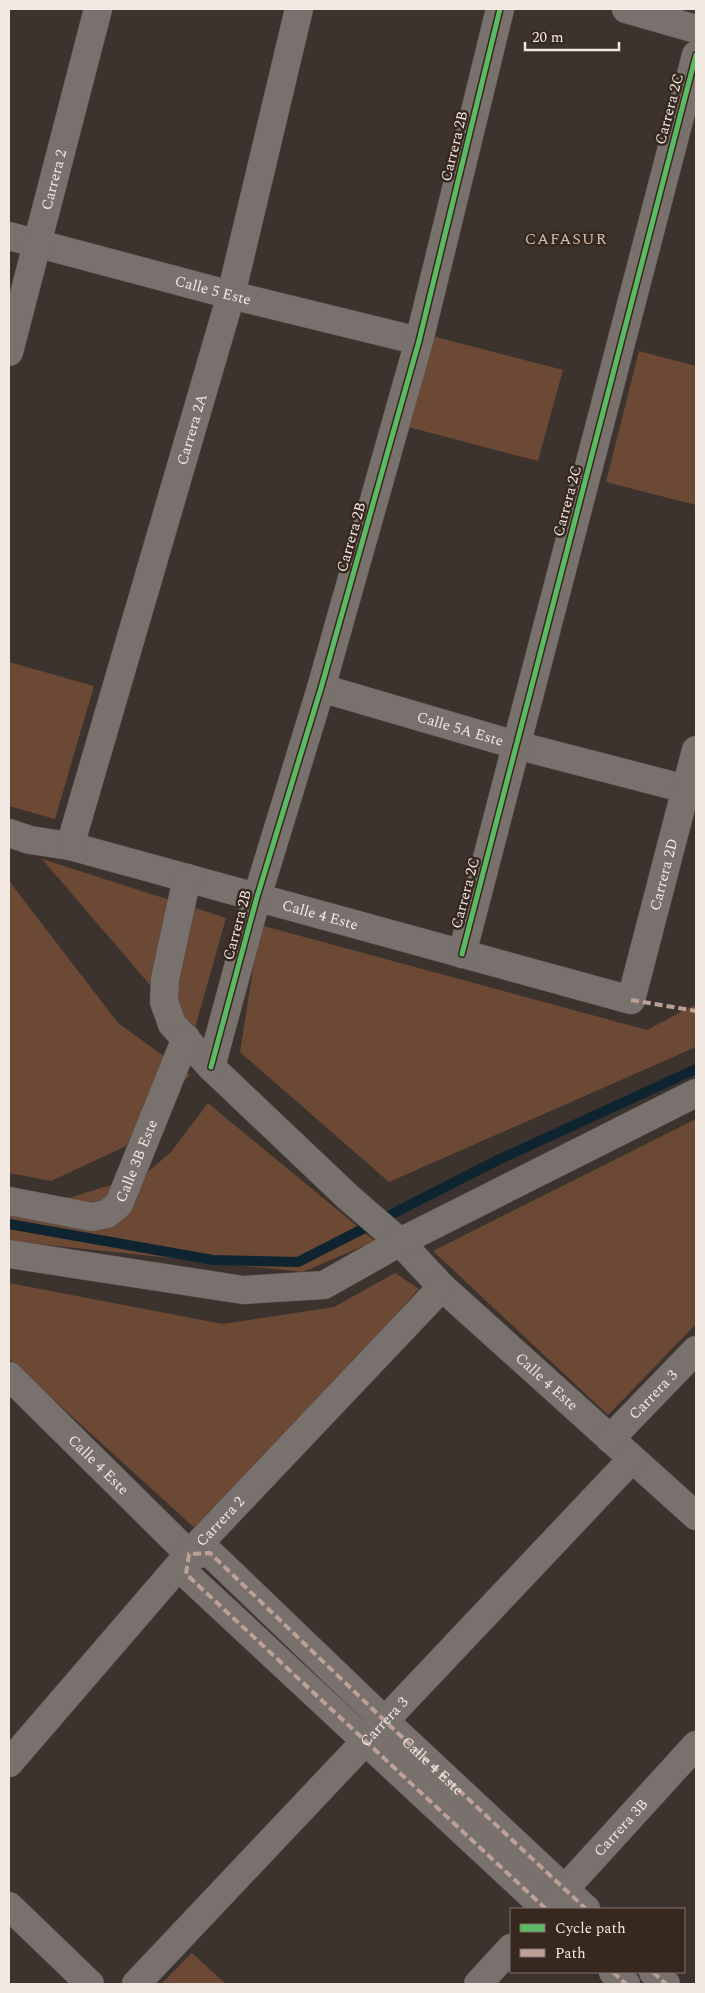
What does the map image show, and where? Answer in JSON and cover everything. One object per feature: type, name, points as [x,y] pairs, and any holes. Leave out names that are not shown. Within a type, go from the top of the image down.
[{"type":"street","name":"Carrera 2","points":[[9,352],[98,9]]},
{"type":"street","name":"Carrera 2A","points":[[70,846],[230,295],[299,9]]},
{"type":"street","name":"Carrera 2B","points":[[211,1068],[257,897],[321,688],[419,341],[500,9]]},
{"type":"street","points":[[626,9],[696,29]]},
{"type":"street","name":"Carrera 2C","points":[[462,954],[696,55]]},
{"type":"street","name":"Calle 5 Este","points":[[9,236],[230,295],[419,341]]},
{"type":"street","name":"Calle 5A Este","points":[[321,688],[516,745],[686,789]]},
{"type":"street","name":"Carrera 2D","points":[[631,1000],[696,750]]},
{"type":"street","name":"Calle 4 Este","points":[[9,833],[30,840],[70,846],[631,1000]]},
{"type":"street","name":"Calle 4 Este","points":[[187,878],[165,979],[164,1002],[172,1024],[211,1068],[348,1197],[394,1237],[442,1286],[696,1516]]},
{"type":"street","name":"Calle 3B Este","points":[[9,1201],[92,1217],[107,1214],[119,1204],[186,1038]]},
{"type":"street","points":[[9,1254],[243,1290],[324,1285],[394,1237],[696,1093]]},
{"type":"street","name":"Carrera 2","points":[[9,1763],[189,1554],[442,1286]]},
{"type":"street","name":"Carrera 3","points":[[610,1439],[696,1350]]},
{"type":"street","name":"Calle 4 Este","points":[[13,1390],[189,1554],[210,1553],[385,1721],[585,1908]]},
{"type":"street","name":"Carrera 3","points":[[136,1984],[632,1459]]},
{"type":"street","name":"Calle 4 Este","points":[[189,1554],[186,1574],[545,1908]]},
{"type":"street","name":"Carrera 3B","points":[[547,1908],[696,1745]]},
{"type":"street","points":[[9,1906],[87,1983]]},
{"type":"street","points":[[478,1984],[510,1949]]},
{"type":"street","points":[[614,1973],[626,1984]]},
{"type":"street","points":[[654,1973],[666,1984]]},
{"type":"shaded area","points":[[432,336],[563,370],[538,461],[408,427]]},
{"type":"shaded area","points":[[639,351],[696,366],[696,505],[606,482]]},
{"type":"shaded area","points":[[9,662],[94,686],[55,819],[9,806]]},
{"type":"shaded area","points":[[42,859],[226,918],[193,1035]]},
{"type":"shaded area","points":[[9,881],[118,1023],[190,1075],[126,1146],[51,1181],[9,1173]]},
{"type":"shaded area","points":[[260,925],[647,1030],[696,1004],[696,1047],[389,1182],[240,1052]]},
{"type":"shaded area","points":[[208,1103],[375,1241],[303,1272],[9,1241],[9,1197],[52,1203],[144,1175],[171,1152]]},
{"type":"shaded area","points":[[696,1119],[696,1324],[608,1415],[433,1251]]},
{"type":"shaded area","points":[[395,1273],[419,1289],[199,1532],[9,1359],[9,1283],[223,1324],[334,1307]]},
{"type":"shaded area","points":[[192,1953],[226,1984],[161,1984]]},
{"type":"waterway","points":[[9,1224],[213,1260],[298,1262],[498,1160],[696,1069]]},
{"type":"marked path","points":[[631,1000],[696,1011]]},
{"type":"marked path","points":[[545,1908],[186,1574],[189,1554],[210,1553],[385,1721],[585,1908]]},
{"type":"marked path","points":[[614,1973],[626,1984]]},
{"type":"marked path","points":[[654,1973],[666,1984]]},
{"type":"cycle path","points":[[211,1067],[257,897],[321,688],[419,341],[500,9]]},
{"type":"cycle path","points":[[462,954],[696,55]]},
{"type":"district","name":"CAFASUR","points":[[566,238]]}]
